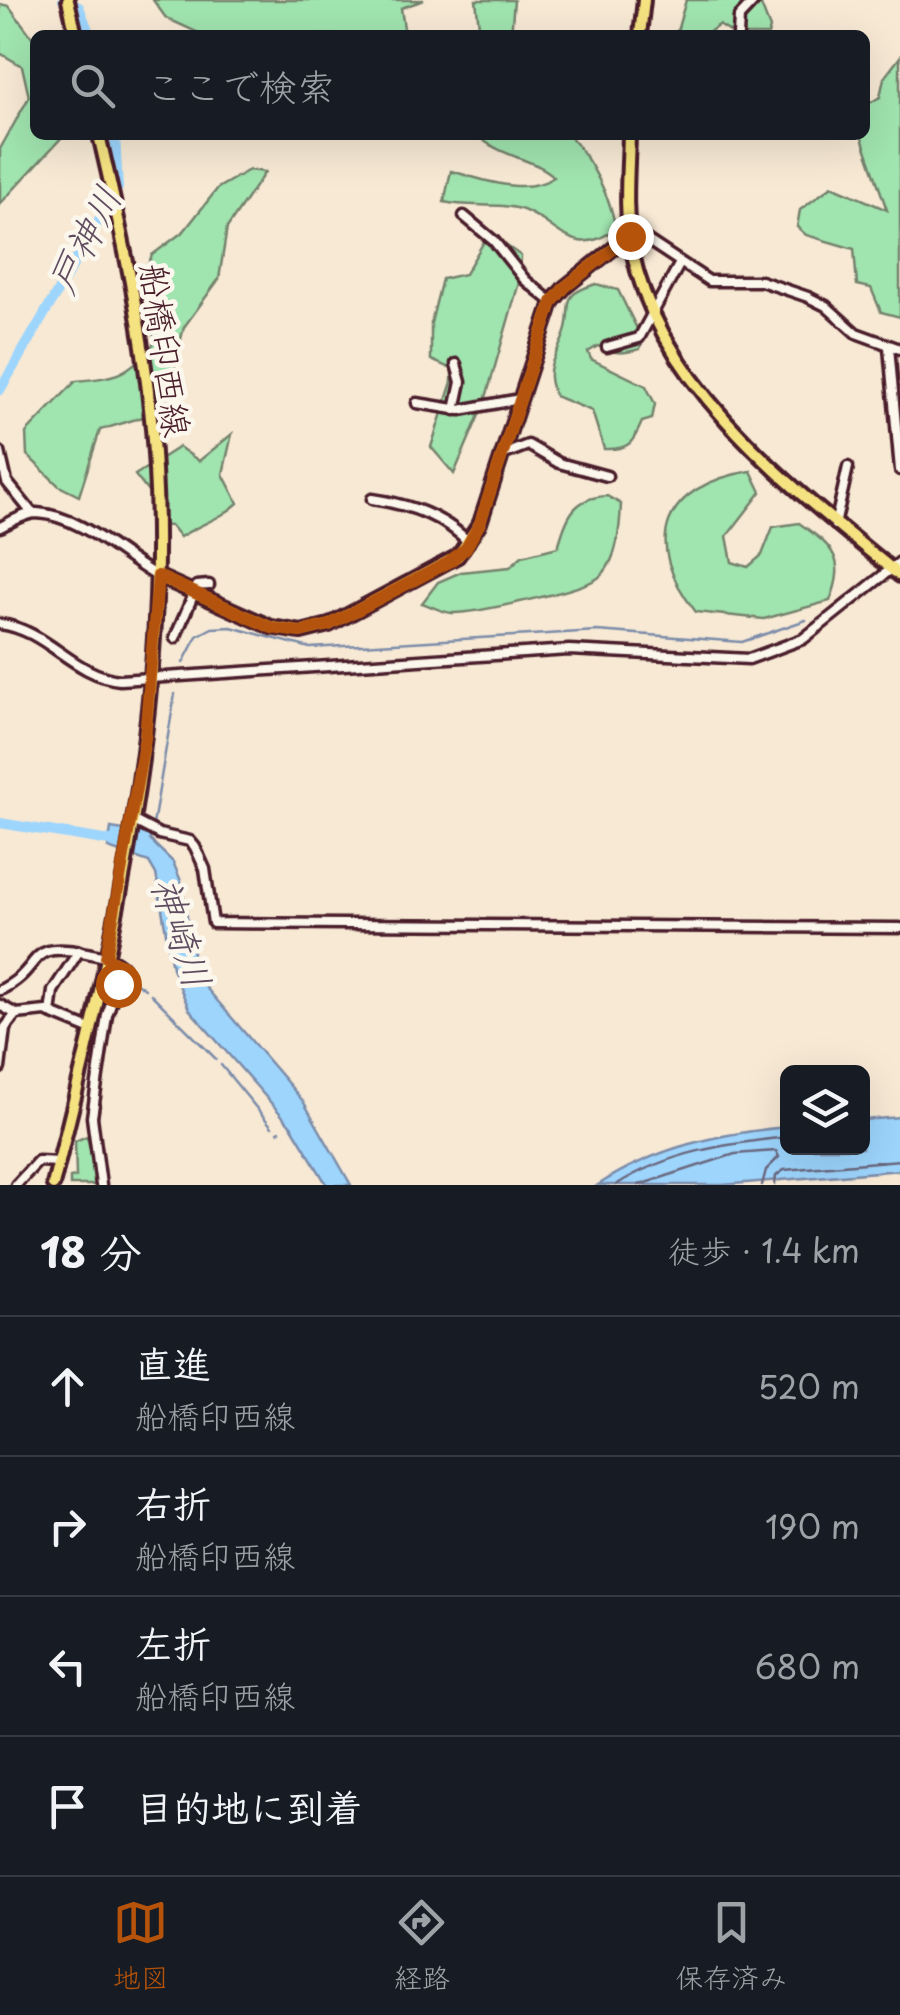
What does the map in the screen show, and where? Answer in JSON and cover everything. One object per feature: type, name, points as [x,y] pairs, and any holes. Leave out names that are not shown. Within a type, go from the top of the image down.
[{"type":"main road","points":[[68,0],[75,30]]},
{"type":"main road","points":[[641,30],[644,0]]},
{"type":"main road","name":"船橋印西線","points":[[53,1185],[92,1030],[132,822],[152,678],[158,576],[151,418],[130,272],[100,140]]},
{"type":"main road","points":[[629,140],[630,236],[653,317],[681,362],[758,454],[836,525],[897,569]]},
{"type":"main road","points":[[158,576],[272,628],[304,632],[329,625],[442,566],[470,543],[552,302],[565,287],[630,236]]},
{"type":"street","points":[[738,30],[739,17],[755,0]]},
{"type":"street","points":[[464,216],[494,241],[525,280],[552,302]]},
{"type":"street","points":[[630,236],[644,238],[710,281],[761,281],[808,296],[826,306],[856,333],[900,349]]},
{"type":"street","points":[[608,347],[638,338],[680,263]]},
{"type":"street","points":[[889,347],[900,470]]},
{"type":"street","points":[[455,410],[461,386],[456,364]]},
{"type":"street","points":[[417,403],[455,410],[498,407],[520,399]]},
{"type":"street","points":[[502,455],[528,445],[558,463],[607,476]]},
{"type":"street","points":[[0,452],[4,476],[32,514]]},
{"type":"street","points":[[836,525],[848,467]]},
{"type":"street","points":[[372,499],[418,510],[458,531],[470,543]]},
{"type":"street","points":[[0,527],[32,514],[80,527],[158,576]]},
{"type":"street","points":[[0,624],[36,633],[80,668],[102,677],[152,678],[568,650],[748,658],[803,639],[897,569]]},
{"type":"street","points":[[175,638],[194,591],[200,584],[209,585]]},
{"type":"street","points":[[132,822],[190,841],[204,864],[214,924],[900,928]]},
{"type":"street","points":[[0,990],[20,979],[47,949],[106,957],[124,967],[107,1015],[92,1116],[101,1185]]},
{"type":"street","points":[[50,1013],[53,991],[79,952]]},
{"type":"street","points":[[0,1005],[16,1014],[50,1013],[92,1030]]},
{"type":"street","points":[[0,1068],[5,1028],[16,1014]]},
{"type":"street","points":[[16,1185],[38,1162],[59,1162]]},
{"type":"green space","points":[[153,0],[424,0],[401,8],[404,30],[192,30],[166,18]]},
{"type":"green space","points":[[476,0],[514,0],[511,30],[479,30]]},
{"type":"green space","points":[[686,0],[759,0],[770,28],[727,30],[719,25],[712,30],[677,30]]},
{"type":"green space","points":[[0,4],[9,6],[30,34],[30,140],[59,140],[0,204],[0,149],[29,97],[22,66],[0,53]]},
{"type":"green space","points":[[900,57],[900,317],[881,312],[871,288],[857,285],[854,249],[806,235],[797,227],[800,210],[832,186],[887,210],[863,140],[870,140],[870,103],[880,97],[884,78]]},
{"type":"green space","points":[[483,140],[573,140],[599,179],[615,229],[600,238],[577,240],[523,210],[444,202],[451,171],[517,186],[530,186],[554,177]]},
{"type":"green space","points":[[249,170],[265,172],[227,228],[219,279],[184,327],[163,411],[100,430],[79,496],[59,486],[27,455],[26,433],[76,381],[121,372],[155,342],[143,277],[152,255],[184,231],[218,188]]},
{"type":"green space","points":[[489,233],[521,256],[520,279],[485,401],[454,474],[431,447],[452,382],[452,369],[431,360],[431,323],[442,279],[465,274]]},
{"type":"green space","points":[[596,284],[618,290],[642,339],[640,349],[628,352],[598,346],[588,352],[591,359],[646,386],[655,404],[652,419],[642,422],[633,440],[612,449],[604,449],[592,411],[555,396],[550,376],[572,296]]},
{"type":"green space","points":[[232,434],[223,474],[238,503],[180,537],[171,526],[153,525],[152,497],[135,475],[179,447],[199,461]]},
{"type":"green space","points":[[751,471],[761,492],[727,536],[732,562],[748,567],[762,555],[773,527],[799,523],[821,539],[834,555],[837,574],[830,601],[764,619],[696,612],[679,586],[669,562],[666,540],[670,520],[680,503],[697,489],[721,478]]},
{"type":"green space","points":[[607,496],[621,504],[620,523],[614,554],[598,578],[551,595],[464,612],[448,612],[422,603],[438,582],[461,572],[510,567],[522,556],[558,547],[573,511],[586,500]]},
{"type":"green space","points":[[87,1136],[98,1185],[70,1185],[70,1178],[76,1177],[75,1141]]},
{"type":"water","points":[[111,828],[150,834],[150,840],[173,862],[181,881],[197,977],[303,1101],[351,1185],[327,1185],[292,1127],[189,1009],[172,968],[156,874],[149,862],[108,848]]},
{"type":"water","points":[[900,1117],[900,1170],[722,1185],[598,1185],[643,1161],[689,1144],[780,1128],[780,1155],[870,1155],[870,1119]]},
{"type":"waterway","name":"戸神川","points":[[63,0],[79,7],[88,30]]},
{"type":"waterway","name":"戸神川","points":[[0,390],[118,188],[115,140]]},
{"type":"waterway","points":[[183,663],[197,636],[212,628],[231,627],[310,648],[597,631],[742,642],[806,620]]},
{"type":"waterway","points":[[153,825],[175,694]]},
{"type":"waterway","name":"神崎川","points":[[0,823],[122,843]]},
{"type":"waterway","points":[[128,977],[145,989]]},
{"type":"waterway","points":[[151,994],[216,1059]]},
{"type":"waterway","points":[[221,1065],[272,1127]]},
{"type":"route","points":[[118,984],[124,967],[106,957],[145,738],[158,576],[272,628],[300,632],[329,625],[458,556],[480,523],[552,302],[565,287],[630,236]]}]
